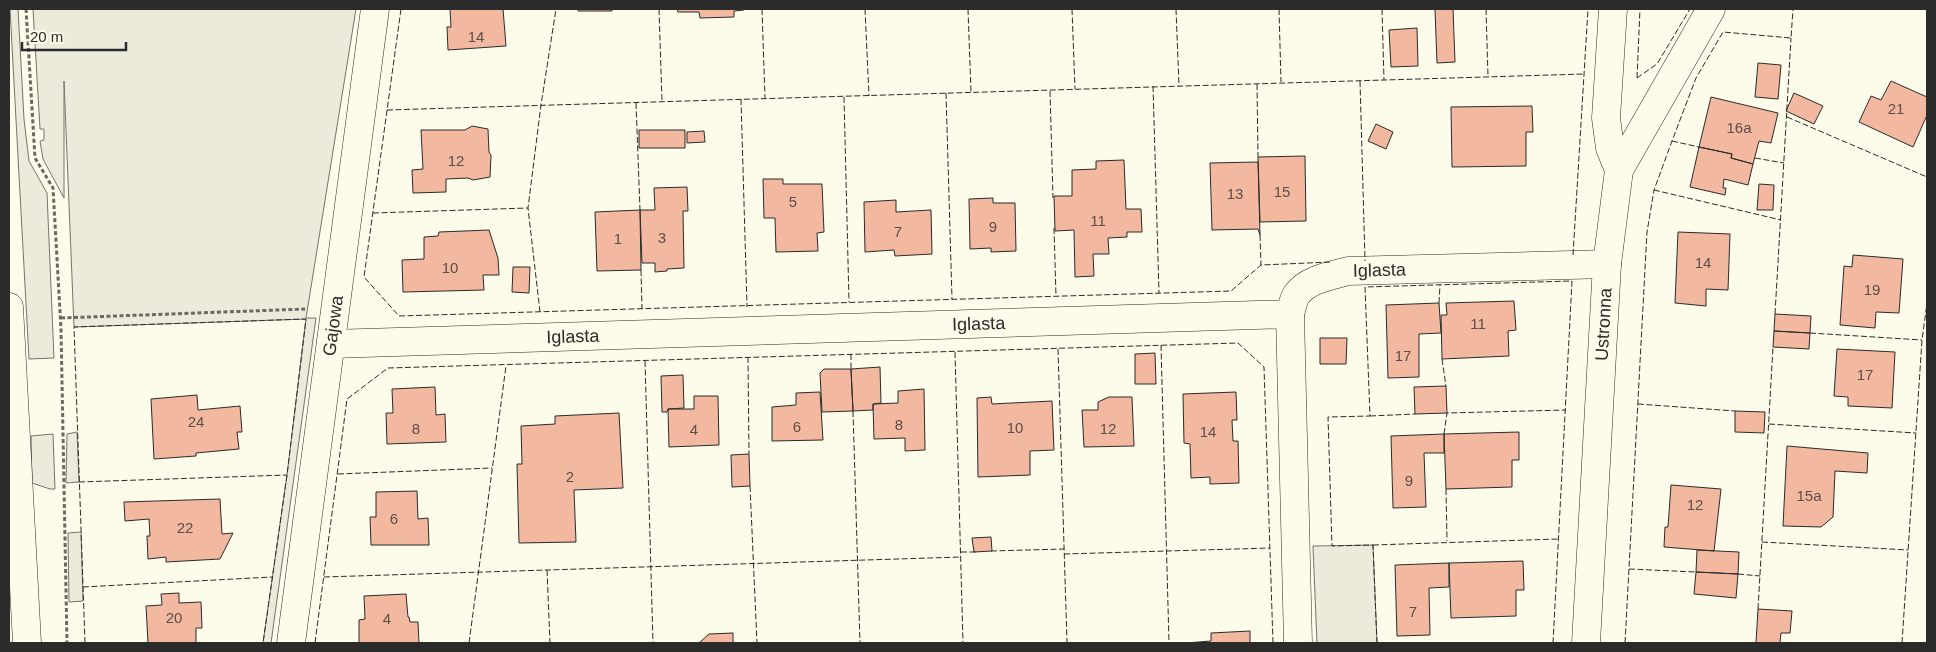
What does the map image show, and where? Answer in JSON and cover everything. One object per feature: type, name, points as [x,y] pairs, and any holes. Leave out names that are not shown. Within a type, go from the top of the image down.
[{"type":"street","name":"Gajowa","points":[[290,643],[375,9]]},
{"type":"street","name":"Ustronna","points":[[1586,643],[1607,264],[1618,170],[1610,148],[1606,118],[1613,9]]},
{"type":"street","points":[[1618,170],[1711,9]]},
{"type":"street","name":"Iglasta","points":[[331,344],[1290,314],[1296,295],[1308,284],[1321,278],[1348,272],[1607,264]]},
{"type":"street","points":[[9,307],[27,643]]},
{"type":"street","points":[[1290,314],[1298,643]]},
{"type":"path","points":[[26,9],[35,158],[53,188],[61,318],[67,643]]},
{"type":"path","points":[[61,318],[314,308]]},
{"type":"shaded area","points":[[10,9],[18,9],[24,119],[29,161],[47,193],[54,358],[29,359]]},
{"type":"shaded area","points":[[33,9],[356,9],[306,318],[316,318],[271,643],[263,643],[287,475],[306,319],[74,327],[64,81],[64,198],[43,159],[40,141],[44,140],[44,129],[40,129]]},
{"type":"shaded area","points":[[77,432],[79,482],[66,483],[67,434]]},
{"type":"shaded area","points":[[53,434],[55,489],[50,489],[32,483],[31,436]]},
{"type":"shaded area","points":[[81,532],[83,601],[69,602],[68,533]]},
{"type":"shaded area","points":[[1373,545],[1377,643],[1317,643],[1313,546]]},
{"type":"building","points":[[450,9],[503,9],[506,46],[448,50],[447,27],[451,27]]},
{"type":"building","points":[[578,9],[612,9],[612,11],[578,11]]},
{"type":"building","points":[[677,9],[744,10],[734,11],[734,17],[700,18],[699,12],[678,12]]},
{"type":"building","points":[[1435,9],[1453,9],[1455,62],[1437,63]]},
{"type":"building","points":[[1417,28],[1418,66],[1391,67],[1389,30]]},
{"type":"building","points":[[1758,63],[1781,65],[1778,99],[1755,97]]},
{"type":"building","points":[[1891,81],[1927,97],[1927,115],[1913,147],[1859,122],[1871,96],[1881,100]]},
{"type":"building","points":[[1794,93],[1823,106],[1814,124],[1786,111]]},
{"type":"building","points":[[1711,97],[1778,113],[1771,143],[1759,141],[1753,164],[1731,158],[1732,154],[1699,147]]},
{"type":"building","points":[[1532,106],[1533,132],[1526,132],[1526,166],[1452,167],[1451,107]]},
{"type":"building","points":[[1376,124],[1393,132],[1386,149],[1368,141]]},
{"type":"building","points":[[472,126],[488,129],[489,152],[491,155],[490,177],[473,180],[468,178],[446,179],[446,192],[413,193],[412,170],[423,169],[421,130],[465,130]]},
{"type":"building","points":[[639,130],[685,130],[685,148],[639,148]]},
{"type":"building","points":[[704,131],[705,142],[687,143],[687,132]]},
{"type":"building","points":[[1699,147],[1732,154],[1731,158],[1753,164],[1748,185],[1724,179],[1723,188],[1726,188],[1725,195],[1690,187]]},
{"type":"building","points":[[1305,156],[1306,221],[1260,222],[1258,157]]},
{"type":"building","points":[[1124,160],[1126,209],[1141,209],[1142,232],[1127,232],[1127,237],[1108,238],[1109,254],[1093,254],[1094,276],[1075,277],[1074,230],[1055,231],[1054,196],[1072,196],[1072,170],[1096,169],[1096,161]]},
{"type":"building","points":[[1258,162],[1260,235],[1258,229],[1212,230],[1210,163]]},
{"type":"building","points":[[763,179],[783,179],[783,184],[822,184],[824,232],[817,233],[818,251],[776,252],[775,218],[764,218]]},
{"type":"building","points":[[1759,184],[1774,185],[1773,210],[1757,210]]},
{"type":"building","points":[[687,187],[688,211],[683,211],[684,268],[655,272],[655,263],[642,263],[640,210],[655,210],[654,188]]},
{"type":"building","points":[[993,198],[993,203],[1015,203],[1016,251],[991,252],[991,248],[970,249],[969,199]]},
{"type":"building","points":[[896,200],[896,212],[931,210],[932,254],[895,256],[894,250],[865,252],[864,202]]},
{"type":"building","points":[[640,210],[641,270],[597,271],[595,212]]},
{"type":"building","points":[[489,230],[498,258],[499,275],[483,275],[484,290],[403,292],[402,260],[424,259],[424,237],[438,236],[439,232]]},
{"type":"building","points":[[1678,232],[1730,234],[1728,290],[1706,289],[1706,306],[1675,303]]},
{"type":"building","points":[[1853,255],[1903,259],[1899,313],[1876,312],[1875,328],[1840,325],[1844,266],[1852,267]]},
{"type":"building","points":[[513,267],[530,267],[529,293],[512,292]]},
{"type":"building","points":[[1514,301],[1516,330],[1508,331],[1509,356],[1442,359],[1441,315],[1447,315],[1446,303]]},
{"type":"building","points":[[1439,303],[1441,333],[1419,334],[1419,377],[1388,378],[1386,305]]},
{"type":"building","points":[[1775,314],[1811,316],[1810,333],[1774,331]]},
{"type":"building","points":[[1774,331],[1810,333],[1809,349],[1773,347]]},
{"type":"building","points":[[1320,338],[1347,338],[1346,364],[1320,364]]},
{"type":"building","points":[[1837,349],[1895,352],[1892,408],[1848,406],[1848,397],[1834,396]]},
{"type":"building","points":[[1155,353],[1156,384],[1135,384],[1135,354]]},
{"type":"building","points":[[880,367],[881,403],[873,404],[873,410],[853,411],[851,369]]},
{"type":"building","points":[[824,369],[851,369],[853,411],[822,412],[820,373]]},
{"type":"building","points":[[683,375],[684,408],[668,409],[667,412],[662,412],[661,376]]},
{"type":"building","points":[[1446,386],[1447,413],[1415,414],[1414,387]]},
{"type":"building","points":[[435,387],[436,415],[445,414],[446,442],[387,444],[386,413],[393,413],[392,389]]},
{"type":"building","points":[[924,389],[925,450],[905,451],[905,438],[874,439],[873,404],[898,403],[898,391]]},
{"type":"building","points":[[820,392],[823,440],[772,441],[772,407],[796,405],[796,393]]},
{"type":"building","points":[[1236,392],[1237,420],[1232,420],[1233,441],[1238,441],[1239,483],[1210,484],[1210,477],[1191,478],[1190,444],[1184,443],[1183,394]]},
{"type":"building","points":[[197,395],[198,410],[240,406],[242,432],[237,432],[239,449],[196,453],[196,456],[154,459],[151,399]]},
{"type":"building","points":[[694,396],[718,396],[719,445],[669,447],[668,409],[694,409]]},
{"type":"building","points":[[991,397],[992,404],[1052,401],[1054,450],[1030,451],[1030,475],[978,477],[977,398]]},
{"type":"building","points":[[1109,397],[1132,397],[1134,446],[1084,447],[1082,410],[1098,410],[1098,402]]},
{"type":"building","points":[[1735,411],[1765,412],[1764,433],[1735,432]]},
{"type":"building","points":[[619,413],[623,488],[574,490],[576,542],[519,543],[517,464],[522,464],[521,426],[555,424],[555,416]]},
{"type":"building","points":[[1519,432],[1519,460],[1512,460],[1512,487],[1446,489],[1444,434]]},
{"type":"building","points":[[1444,434],[1444,453],[1424,453],[1426,507],[1393,508],[1391,436]]},
{"type":"building","points":[[1787,446],[1868,453],[1867,473],[1835,471],[1833,517],[1821,527],[1783,526]]},
{"type":"building","points":[[749,454],[750,486],[732,487],[731,455]]},
{"type":"building","points":[[1671,485],[1721,489],[1714,551],[1664,547],[1665,527],[1668,527]]},
{"type":"building","points":[[417,491],[418,519],[428,518],[429,545],[371,545],[370,517],[376,517],[376,492]]},
{"type":"building","points":[[220,499],[222,534],[233,533],[220,559],[166,562],[166,557],[148,559],[147,536],[150,536],[149,519],[125,521],[124,502]]},
{"type":"building","points":[[991,537],[992,551],[974,552],[972,538]]},
{"type":"building","points":[[1697,550],[1739,552],[1738,574],[1696,572]]},
{"type":"building","points":[[1523,561],[1524,590],[1516,590],[1516,616],[1451,618],[1449,563]]},
{"type":"building","points":[[1449,563],[1449,587],[1429,588],[1430,635],[1397,636],[1395,565]]},
{"type":"building","points":[[1696,572],[1738,574],[1736,598],[1694,594]]},
{"type":"building","points":[[179,593],[179,603],[201,602],[202,628],[196,628],[196,643],[148,643],[146,606],[162,605],[161,594]]},
{"type":"building","points":[[406,594],[410,622],[418,622],[419,643],[359,643],[359,620],[365,619],[364,596]]},
{"type":"building","points":[[1758,609],[1792,611],[1790,633],[1781,633],[1780,643],[1756,643]]},
{"type":"building","points":[[1250,631],[1250,643],[1186,643],[1211,641],[1211,633]]},
{"type":"building","points":[[733,633],[733,643],[699,643],[709,634]]},
{"type":"fence","points":[[401,9],[364,277],[399,316],[1231,291],[1261,265],[1331,262]]},
{"type":"fence","points":[[540,312],[528,208],[556,9]]},
{"type":"fence","points":[[659,9],[662,101]]},
{"type":"fence","points":[[762,9],[765,98]]},
{"type":"fence","points":[[865,9],[869,96]]},
{"type":"fence","points":[[968,9],[971,92]]},
{"type":"fence","points":[[1072,9],[1075,89]]},
{"type":"fence","points":[[1176,9],[1179,86]]},
{"type":"fence","points":[[1279,9],[1281,82]]},
{"type":"fence","points":[[1382,9],[1384,80]]},
{"type":"fence","points":[[1486,9],[1488,76]]},
{"type":"fence","points":[[1573,255],[1588,9]]},
{"type":"fence","points":[[1637,78],[1640,9]]},
{"type":"fence","points":[[1637,78],[1657,64],[1690,9]]},
{"type":"fence","points":[[1625,643],[1647,232],[1654,190],[1696,78],[1723,32],[1791,38],[1793,9]]},
{"type":"fence","points":[[1775,314],[1791,38]]},
{"type":"fence","points":[[387,110],[1584,74]]},
{"type":"fence","points":[[1360,81],[1365,261]]},
{"type":"fence","points":[[1257,84],[1258,157]]},
{"type":"fence","points":[[1153,86],[1159,293]]},
{"type":"fence","points":[[1050,91],[1053,198]]},
{"type":"fence","points":[[946,93],[952,299]]},
{"type":"fence","points":[[844,97],[849,302]]},
{"type":"fence","points":[[741,99],[747,307]]},
{"type":"fence","points":[[636,103],[640,210]]},
{"type":"fence","points":[[1787,117],[1927,177]]},
{"type":"fence","points":[[1672,141],[1699,147]]},
{"type":"fence","points":[[1755,158],[1784,163]]},
{"type":"fence","points":[[1654,190],[1781,220]]},
{"type":"fence","points":[[373,213],[528,208]]},
{"type":"fence","points":[[1054,228],[1056,296]]},
{"type":"fence","points":[[1260,235],[1261,265]]},
{"type":"fence","points":[[641,270],[642,309]]},
{"type":"fence","points":[[1377,643],[1373,545],[1332,546],[1328,417],[1370,416],[1365,287],[1572,281],[1553,643]]},
{"type":"fence","points":[[1439,303],[1440,285]]},
{"type":"fence","points":[[1902,643],[1922,340],[1927,303]]},
{"type":"fence","points":[[85,643],[74,327],[306,319],[287,475],[263,643]]},
{"type":"fence","points":[[1810,333],[1922,340]]},
{"type":"fence","points":[[315,643],[347,399],[388,368],[1238,343],[1264,367],[1273,643]]},
{"type":"fence","points":[[1161,345],[1169,643]]},
{"type":"fence","points":[[1758,609],[1773,347]]},
{"type":"fence","points":[[1058,349],[1067,643]]},
{"type":"fence","points":[[955,352],[963,643]]},
{"type":"fence","points":[[851,354],[851,369]]},
{"type":"fence","points":[[748,357],[749,454]]},
{"type":"fence","points":[[1442,359],[1446,386]]},
{"type":"fence","points":[[645,361],[653,643]]},
{"type":"fence","points":[[469,643],[506,366]]},
{"type":"fence","points":[[1638,404],[1735,411]]},
{"type":"fence","points":[[1444,434],[1447,413],[1566,410]]},
{"type":"fence","points":[[853,411],[860,643]]},
{"type":"fence","points":[[1370,416],[1415,414]]},
{"type":"fence","points":[[1769,424],[1916,433]]},
{"type":"fence","points":[[338,474],[492,468]]},
{"type":"fence","points":[[79,482],[287,475]]},
{"type":"fence","points":[[750,486],[757,643]]},
{"type":"fence","points":[[1446,489],[1447,541]]},
{"type":"fence","points":[[1373,545],[1558,539]]},
{"type":"fence","points":[[1762,542],[1908,550]]},
{"type":"fence","points":[[1064,554],[1270,548]]},
{"type":"fence","points":[[991,551],[1064,549]]},
{"type":"fence","points":[[961,552],[976,552]]},
{"type":"fence","points":[[324,577],[961,557]]},
{"type":"fence","points":[[1629,569],[1696,572]]},
{"type":"fence","points":[[547,570],[550,643]]},
{"type":"fence","points":[[1738,574],[1760,576]]},
{"type":"fence","points":[[83,587],[272,577]]}]
